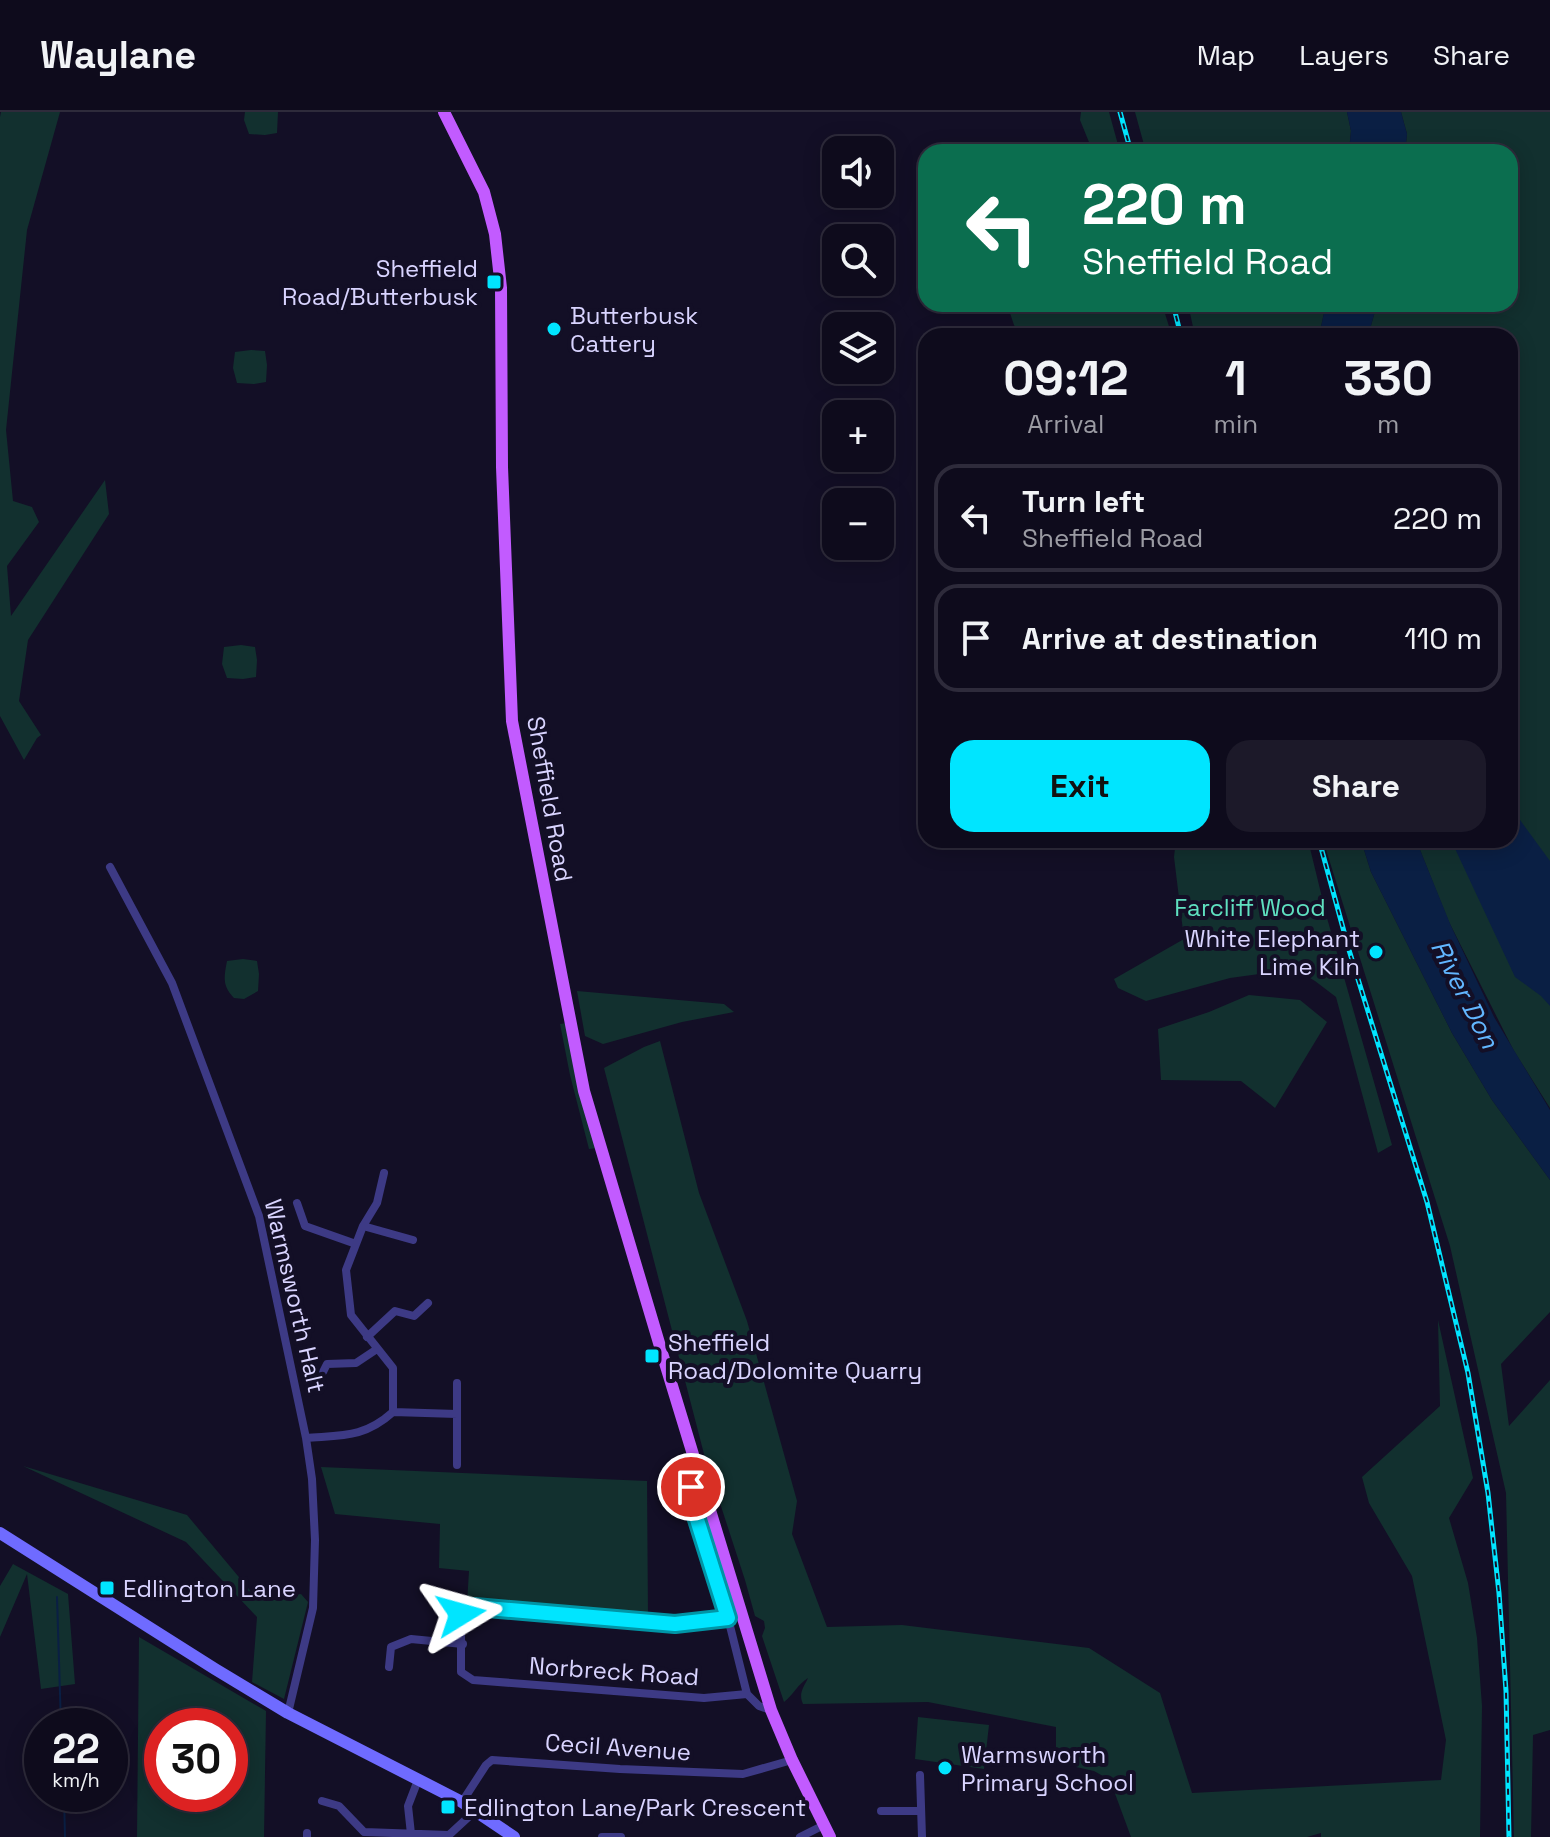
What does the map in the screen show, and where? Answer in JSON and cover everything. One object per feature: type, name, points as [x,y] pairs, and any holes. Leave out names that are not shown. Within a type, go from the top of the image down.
[{"type":"main road","name":"Sheffield Road","points":[[444,112],[484,192],[495,234],[501,288],[502,467],[512,721],[584,1091],[771,1710],[827,1831]]},
{"type":"main road","points":[[0,1533],[288,1713],[462,1802],[514,1837]]},
{"type":"street","name":"Warmsworth Halt","points":[[110,867],[172,983],[259,1216],[306,1438],[314,1525],[313,1608],[288,1713]]},
{"type":"street","points":[[384,1173],[377,1203],[363,1226],[346,1270],[351,1315],[393,1368],[393,1412]]},
{"type":"street","points":[[297,1203],[305,1226],[356,1244]]},
{"type":"street","points":[[363,1226],[413,1240]]},
{"type":"street","points":[[367,1337],[395,1311],[414,1316],[428,1303]]},
{"type":"street","points":[[325,1354],[325,1368],[356,1363],[377,1349]]},
{"type":"street","points":[[457,1383],[457,1465]]},
{"type":"street","points":[[306,1438],[356,1434],[379,1425],[393,1412],[457,1414]]},
{"type":"street","name":"Sheffield Road","points":[[702,1484],[688,1491],[728,1618],[747,1694]]},
{"type":"street","points":[[389,1667],[391,1647],[411,1639],[463,1644],[461,1614],[475,1607],[675,1624],[728,1618]]},
{"type":"street","name":"Norbreck Road","points":[[463,1644],[461,1672],[473,1680],[704,1698],[747,1694]]},
{"type":"street","points":[[747,1694],[759,1706],[771,1710]]},
{"type":"street","name":"Cecil Avenue","points":[[462,1802],[492,1760],[743,1774],[792,1760]]},
{"type":"street","points":[[920,1775],[922,1837]]},
{"type":"street","points":[[411,1834],[408,1806],[418,1780]]},
{"type":"street","points":[[322,1801],[339,1806],[364,1832],[449,1835],[475,1811]]},
{"type":"street","points":[[881,1811],[921,1811]]},
{"type":"street","points":[[800,1837],[827,1831]]},
{"type":"street","points":[[602,1837],[621,1837]]},
{"type":"green space","points":[[1,112],[60,112],[27,230],[6,430],[13,501],[32,507],[39,522],[7,566],[11,616],[105,480],[109,514],[28,640],[19,701],[41,735],[24,760],[0,716]]},
{"type":"green space","points":[[245,112],[278,112],[277,133],[249,134],[244,120]]},
{"type":"green space","points":[[1081,112],[1109,112],[1118,144],[1090,144],[1080,120]]},
{"type":"green space","points":[[1135,112],[1347,112],[1351,131],[1350,144],[1144,144]]},
{"type":"green space","points":[[1401,112],[1550,112],[1550,1108],[1514,1051],[1448,920],[1419,848],[1518,848],[1518,328],[1370,328],[1375,312],[1518,312],[1518,144],[1406,144],[1407,134]]},
{"type":"green space","points":[[1010,312],[1164,312],[1170,328],[1016,328]]},
{"type":"green space","points":[[1190,312],[1324,312],[1321,328],[1193,328]]},
{"type":"green space","points":[[265,351],[266,382],[237,383],[233,368],[235,352]]},
{"type":"green space","points":[[224,647],[255,647],[256,677],[227,678],[222,664]]},
{"type":"green space","name":"Farcliff Wood","points":[[1175,848],[1310,848],[1392,1145],[1378,1153],[1336,997],[1295,969],[1230,978],[1146,1001],[1118,988],[1114,979],[1184,939]]},
{"type":"green space","points":[[1326,848],[1364,848],[1371,872],[1452,1033],[1492,1100],[1550,1180],[1550,1312],[1501,1364],[1509,1426],[1550,1380],[1550,1730],[1533,1735],[1531,1837],[1514,1837],[1506,1493],[1450,1246]]},
{"type":"green space","points":[[227,961],[257,961],[258,991],[244,999],[234,998],[225,981]]},
{"type":"green space","points":[[577,991],[724,1004],[734,1012],[682,1022],[603,1044],[585,1036]]},
{"type":"green space","points":[[1249,995],[1300,1000],[1327,1022],[1275,1108],[1241,1081],[1161,1080],[1158,1029]]},
{"type":"green space","points":[[567,1023],[597,1148],[589,1149],[570,1075],[560,1024]]},
{"type":"green space","points":[[660,1041],[699,1193],[747,1321],[797,1501],[792,1534],[827,1627],[902,1625],[1089,1648],[1160,1693],[1192,1793],[1441,1780],[1446,1740],[1412,1576],[1369,1503],[1362,1477],[1440,1406],[1438,1320],[1473,1478],[1449,1518],[1468,1583],[1477,1638],[1482,1706],[1480,1837],[1321,1837],[1321,1833],[1307,1837],[1131,1837],[1110,1780],[1094,1771],[1067,1765],[1056,1749],[1056,1727],[928,1702],[803,1704],[801,1693],[808,1678],[784,1702],[762,1636],[764,1621],[755,1616],[704,1454],[604,1068]]},
{"type":"green space","points":[[23,1466],[187,1515],[258,1600],[301,1594],[308,1602],[284,1699],[252,1682],[257,1617],[186,1542]]},
{"type":"green space","points":[[321,1467],[647,1481],[648,1616],[467,1604],[469,1571],[439,1568],[440,1524],[335,1514]]},
{"type":"green space","points":[[13,1564],[68,1594],[75,1684],[41,1689],[27,1574],[0,1637],[0,1586]]},
{"type":"green space","points":[[139,1637],[266,1711],[264,1837],[137,1837]]},
{"type":"green space","points":[[918,1717],[989,1725],[984,1769],[915,1759]]},
{"type":"water","points":[[1347,112],[1401,112],[1407,134],[1406,144],[1350,144]]},
{"type":"water","points":[[1324,312],[1375,312],[1370,328],[1321,328]]},
{"type":"water","points":[[1518,816],[1550,861],[1550,1006],[1515,977],[1455,848],[1518,848]]},
{"type":"water","name":"River Don","points":[[1364,848],[1419,848],[1451,926],[1494,1017],[1550,1110],[1550,1180],[1492,1100],[1452,1033],[1371,872]]},
{"type":"waterway","points":[[57,1597],[60,1708]]},
{"type":"waterway","points":[[64,1812],[65,1837]]},
{"type":"railway","points":[[1120,112],[1129,144]]},
{"type":"railway","points":[[1175,312],[1179,328]]},
{"type":"railway","points":[[1321,848],[1349,950],[1427,1202],[1468,1373],[1488,1493],[1499,1593],[1506,1691],[1509,1837]]},
{"type":"place","name":"Sheffield Road/Butterbusk","points":[[494,282]]},
{"type":"place","name":"Butterbusk Cattery","points":[[554,329]]},
{"type":"place","name":"White Elephant Lime Kiln","points":[[1376,952]]},
{"type":"place","name":"Sheffield Road/Dolomite Quarry","points":[[652,1356]]},
{"type":"place","name":"Edlington Lane","points":[[107,1588]]},
{"type":"place","name":"Warmsworth Primary School","points":[[945,1768]]},
{"type":"place","name":"Edlington Lane/Park Crescent","points":[[448,1807]]},
{"type":"route","points":[[461,1614],[475,1607],[675,1624],[728,1618],[688,1491],[691,1487]]}]
